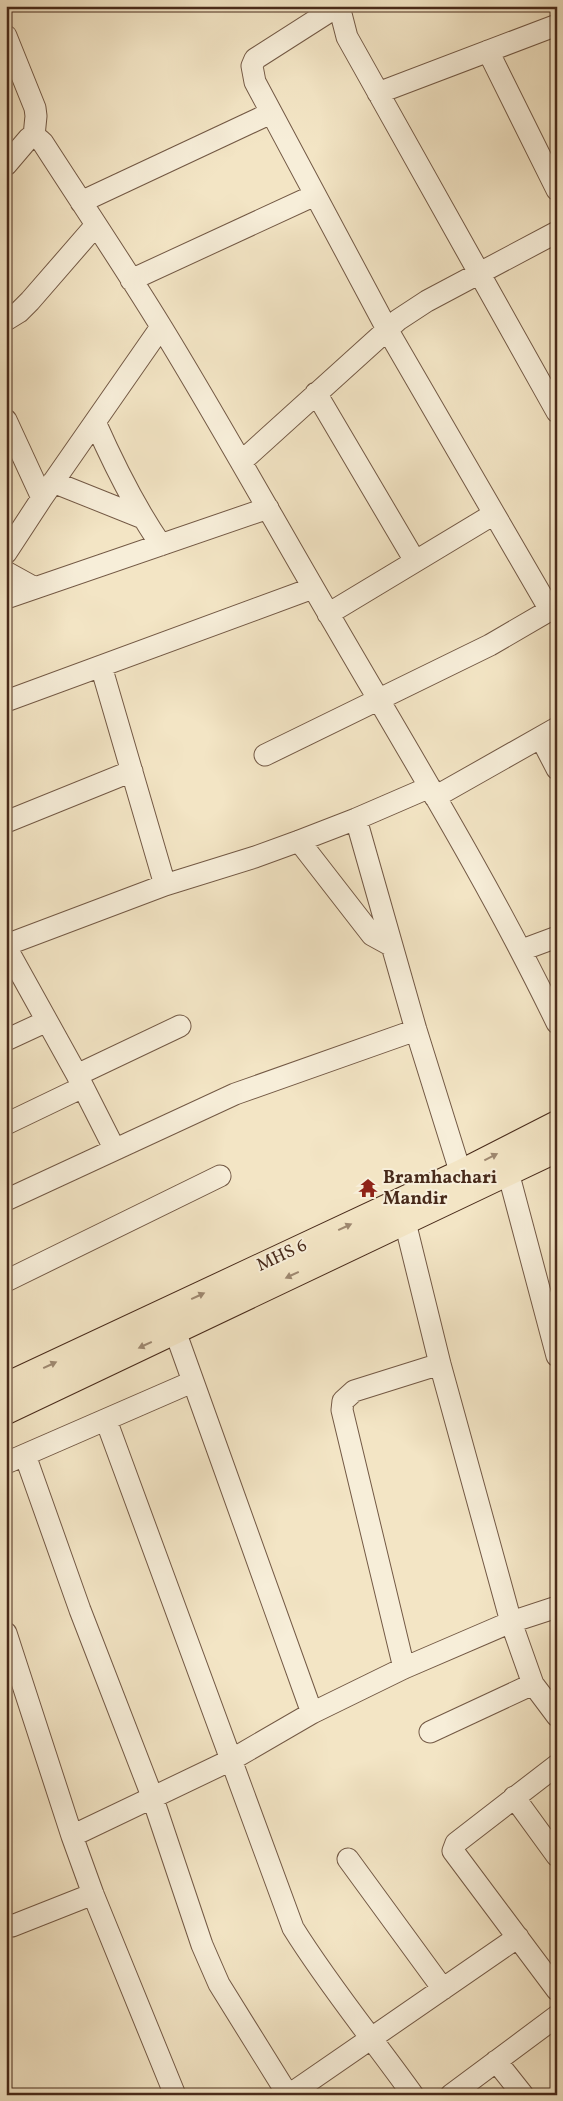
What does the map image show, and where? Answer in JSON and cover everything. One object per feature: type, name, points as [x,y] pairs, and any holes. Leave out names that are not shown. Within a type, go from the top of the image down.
[{"type":"main road","name":"MHS 6","points":[[6,1386],[464,1182],[557,1124]]},
{"type":"main road","points":[[6,1411],[405,1222],[464,1182],[508,1172],[557,1149]]},
{"type":"street","points":[[265,755],[490,645],[554,608],[494,514],[387,329],[314,195],[252,74],[252,66],[255,59],[338,6],[347,37],[557,412]]},
{"type":"street","points":[[378,93],[557,25]]},
{"type":"street","points":[[6,36],[35,108],[34,136]]},
{"type":"street","points":[[488,51],[557,190]]},
{"type":"street","points":[[81,202],[271,113]]},
{"type":"street","points":[[6,166],[29,138],[34,136]]},
{"type":"street","points":[[34,136],[43,143],[162,327],[242,462],[522,950],[557,1023]]},
{"type":"street","points":[[131,280],[314,195]]},
{"type":"street","points":[[6,320],[19,312],[30,301],[96,225]]},
{"type":"street","points":[[242,462],[387,329],[427,301],[557,232]]},
{"type":"street","points":[[6,553],[47,490],[162,327]]},
{"type":"street","points":[[316,393],[415,561]]},
{"type":"street","points":[[6,420],[47,490],[143,518]]},
{"type":"street","points":[[95,422],[119,474],[143,518],[161,545]]},
{"type":"street","points":[[6,598],[268,508]]},
{"type":"street","points":[[328,614],[494,514]]},
{"type":"street","points":[[6,572],[35,588]]},
{"type":"street","points":[[6,701],[314,588]]},
{"type":"street","points":[[102,666],[165,885]]},
{"type":"street","points":[[114,1148],[80,1081],[6,946],[165,885],[255,857],[433,792],[549,733],[557,769]]},
{"type":"street","points":[[6,822],[132,771]]},
{"type":"street","points":[[356,820],[416,1030],[464,1182]]},
{"type":"street","points":[[299,841],[372,935],[392,946]]},
{"type":"street","points":[[522,950],[557,937]]},
{"type":"street","points":[[6,1040],[47,1021]]},
{"type":"street","points":[[6,1124],[180,1026]]},
{"type":"street","points":[[6,1200],[114,1148],[242,1091],[416,1030]]},
{"type":"street","points":[[508,1172],[557,1356]]},
{"type":"street","points":[[6,1281],[220,1176]]},
{"type":"street","points":[[405,1222],[440,1364],[511,1622],[532,1684],[557,1716]]},
{"type":"street","points":[[175,1330],[192,1382],[312,1713]]},
{"type":"street","points":[[404,1668],[342,1410],[343,1402],[354,1391],[440,1364]]},
{"type":"street","points":[[192,1382],[16,1459],[80,1610],[152,1796],[202,1945],[219,1984],[289,2095],[372,2036],[518,1938]]},
{"type":"street","points":[[106,1420],[293,1928],[318,1967],[372,2036],[413,2095]]},
{"type":"street","points":[[72,1836],[230,1760],[312,1713],[404,1668],[511,1622],[557,1607]]},
{"type":"street","points":[[6,1633],[72,1836],[93,1894],[175,2095]]},
{"type":"street","points":[[430,1732],[532,1684]]},
{"type":"street","points":[[557,1765],[456,1843],[453,1851],[557,1990]]},
{"type":"street","points":[[514,1797],[557,1856]]},
{"type":"street","points":[[348,1859],[443,1989]]},
{"type":"street","points":[[6,1923],[12,1926],[93,1894]]},
{"type":"street","points":[[451,2095],[557,2016]]},
{"type":"street","points":[[496,2061],[523,2095]]},
{"type":"place","name":"Bramhachari Mandir","points":[[368,1188]]}]
